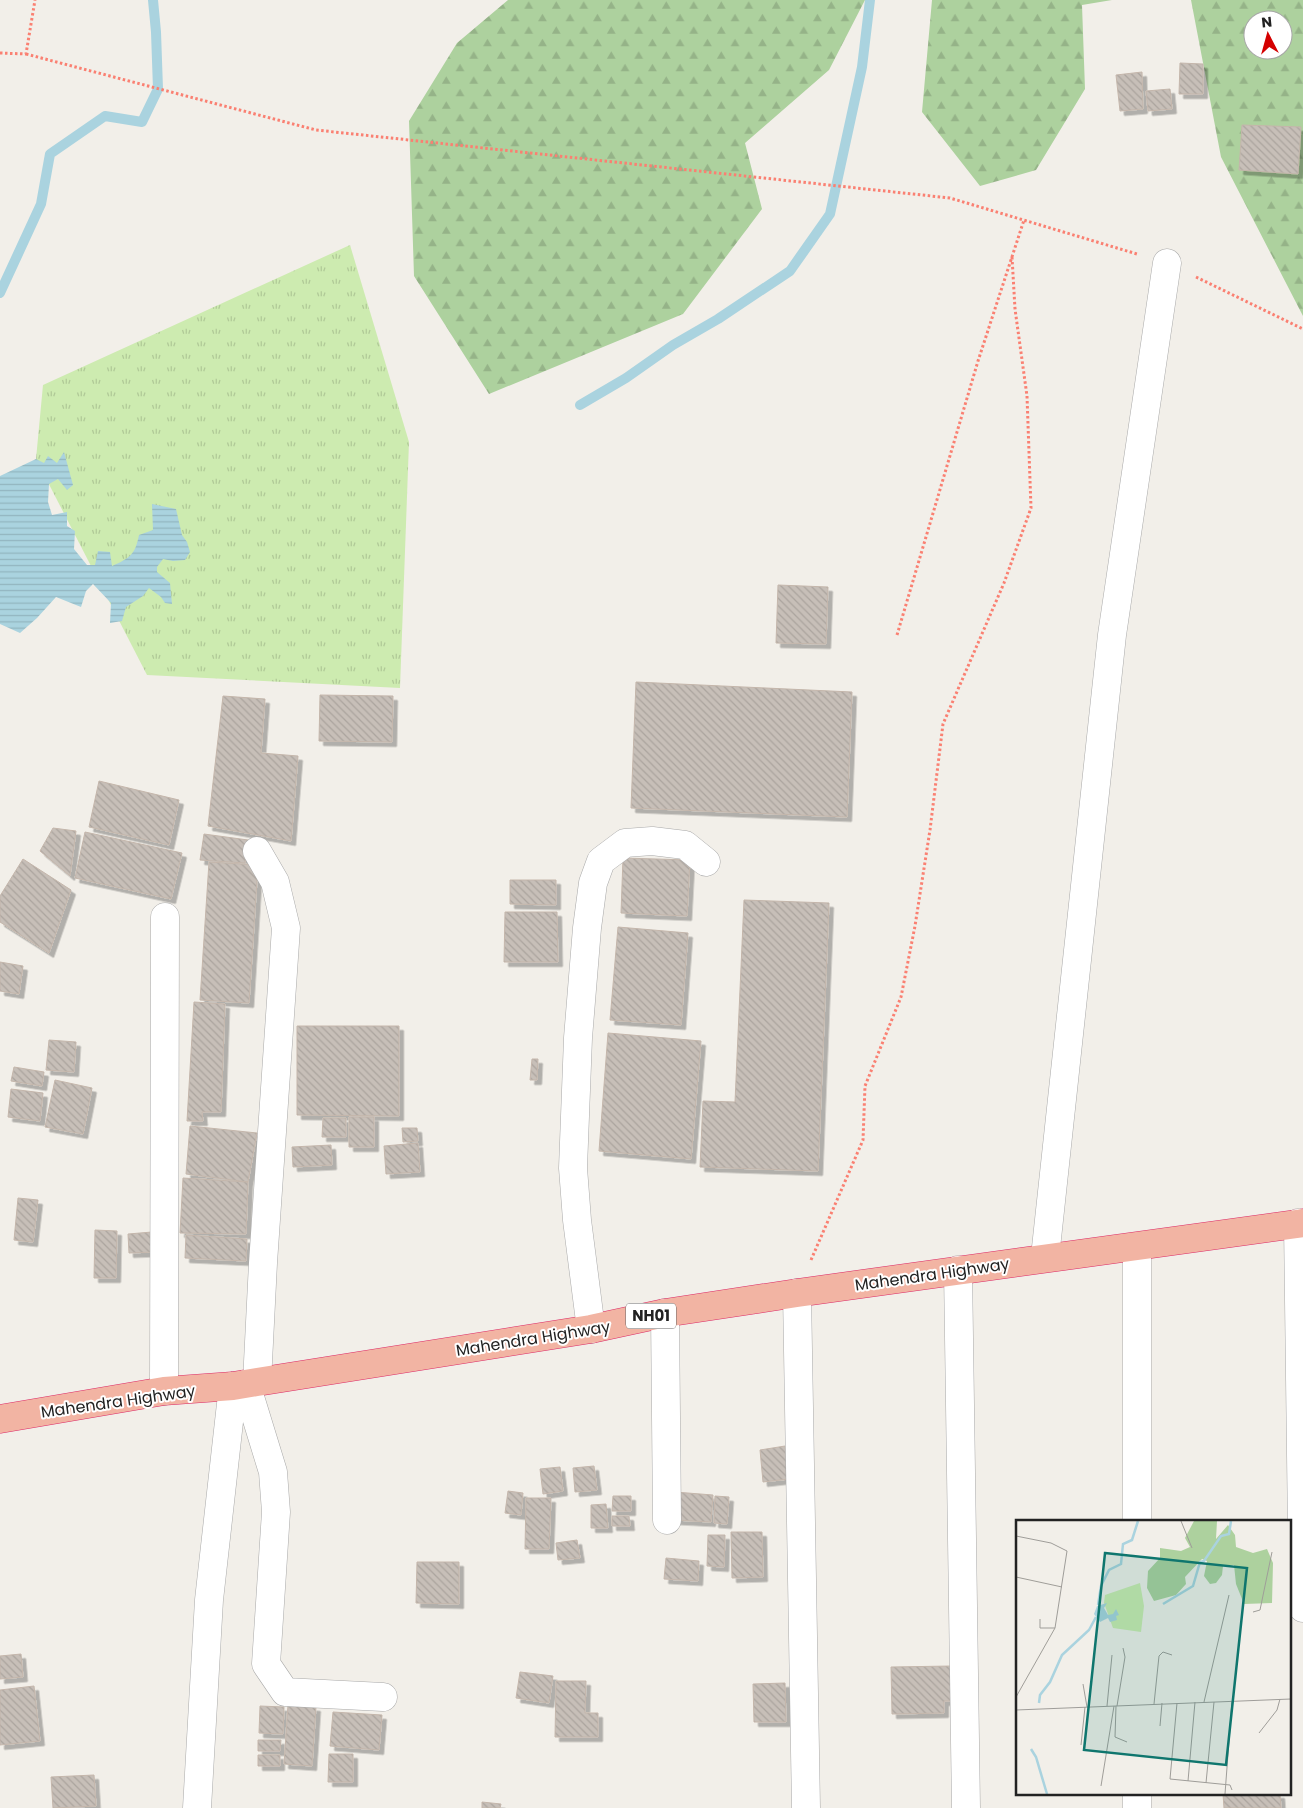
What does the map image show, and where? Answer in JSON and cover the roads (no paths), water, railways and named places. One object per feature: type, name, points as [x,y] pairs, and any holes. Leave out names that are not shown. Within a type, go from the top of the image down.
[{"type":"highway","name":"Mahendra Highway","points":[[0,1419],[164,1391],[245,1384],[591,1329],[665,1314],[796,1293],[1300,1223]]},
{"type":"street","points":[[1045,1257],[1112,635],[1167,264]]},
{"type":"street","points":[[591,1329],[577,1220],[573,1168],[578,1038],[587,928],[593,883],[601,861],[625,843],[652,841],[685,845],[706,862]]},
{"type":"street","points":[[198,1808],[209,1600],[263,1263],[286,928],[275,882],[257,851]]},
{"type":"street","points":[[164,1391],[165,917]]},
{"type":"street","points":[[1300,1223],[1303,1608]]},
{"type":"street","points":[[1137,1246],[1137,1520]]},
{"type":"street","points":[[958,1270],[966,1808]]},
{"type":"street","points":[[796,1293],[806,1808]]},
{"type":"street","points":[[665,1314],[667,1520]]},
{"type":"street","points":[[245,1384],[273,1472],[276,1512],[266,1664],[285,1692],[383,1697]]},
{"type":"water","points":[[64,452],[73,485],[67,490],[58,479],[49,484],[48,502],[52,515],[67,512],[67,526],[75,531],[74,549],[87,565],[95,565],[98,551],[110,552],[112,566],[131,555],[136,547],[139,535],[153,530],[152,504],[176,509],[182,535],[187,542],[190,552],[185,560],[173,561],[163,559],[157,567],[157,572],[170,583],[172,604],[165,603],[161,597],[149,588],[143,596],[126,607],[122,621],[110,623],[111,603],[93,584],[86,591],[81,607],[56,597],[20,633],[0,624],[0,476],[36,459],[44,463],[48,456],[57,463]]},
{"type":"waterway","points":[[0,293],[41,204],[50,154],[105,116],[142,122],[158,89],[153,0]]},
{"type":"waterway","points":[[580,405],[626,378],[673,345],[718,319],[790,271],[830,214],[862,67],[870,0]]}]
